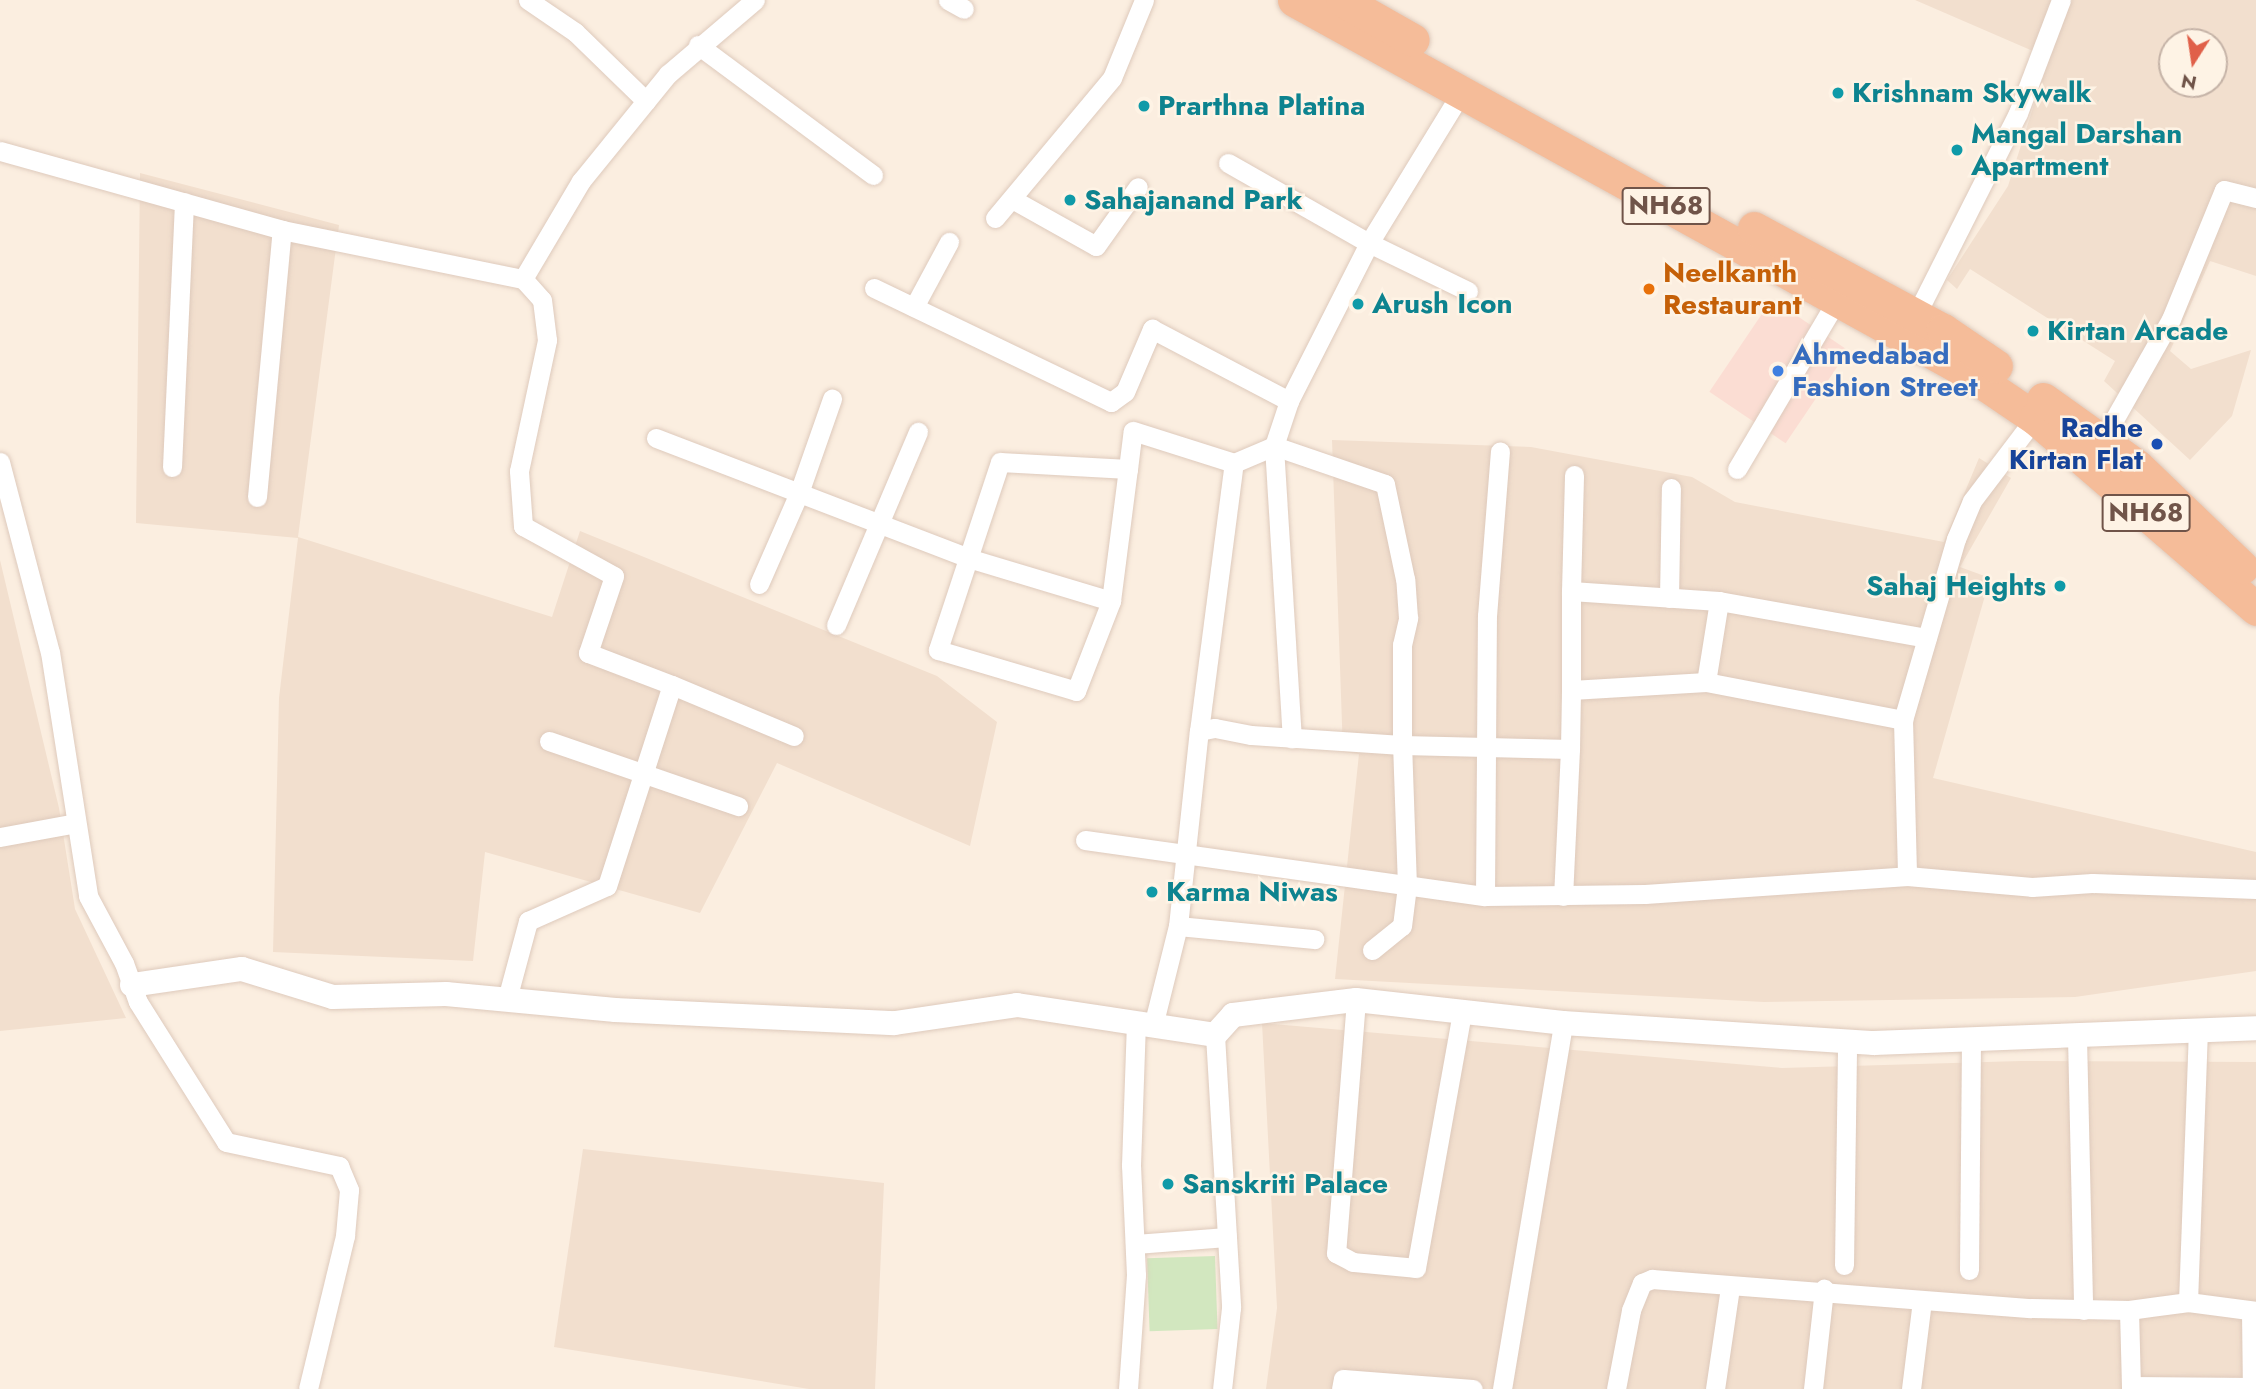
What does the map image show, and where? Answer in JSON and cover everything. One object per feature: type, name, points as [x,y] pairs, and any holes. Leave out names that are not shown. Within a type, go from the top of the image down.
[{"type":"highway","name":"NH68","points":[[1294,0],[1964,370],[2035,418],[2256,609]]},
{"type":"highway","name":"NH68","points":[[1342,0],[1620,157],[1916,315],[2137,466],[2256,581]]},
{"type":"street","points":[[528,0],[575,32],[646,101]]},
{"type":"street","points":[[523,279],[581,181],[646,101],[698,45],[755,0]]},
{"type":"street","points":[[995,218],[1112,78],[1144,0]]},
{"type":"street","points":[[1916,315],[2018,113],[2061,0]]},
{"type":"street","points":[[698,45],[873,175]]},
{"type":"street","points":[[1292,738],[1274,446],[1289,401],[1369,243],[1461,93]]},
{"type":"street","points":[[0,151],[282,230],[523,279],[542,300],[547,340],[519,471],[523,526],[614,576],[588,653],[794,736]]},
{"type":"street","points":[[1228,163],[1369,243],[1468,291]]},
{"type":"street","points":[[1012,199],[1096,246],[1138,187]]},
{"type":"street","points":[[2102,440],[2171,319],[2224,190],[2256,198]]},
{"type":"street","points":[[172,467],[184,202]]},
{"type":"street","points":[[257,496],[282,230]]},
{"type":"street","points":[[914,307],[949,242]]},
{"type":"street","points":[[874,288],[1111,402],[1125,392],[1152,329],[1289,401]]},
{"type":"street","points":[[1737,469],[1837,300]]},
{"type":"street","points":[[759,584],[799,493],[832,399]]},
{"type":"street","points":[[1907,876],[1903,720],[1956,539],[1972,501],[2035,418]]},
{"type":"street","points":[[1128,469],[1000,462],[938,650],[1076,691],[1111,601],[1133,431],[1234,463],[1274,446],[1385,484],[1405,579],[1408,618],[1402,645],[1407,886],[1402,926],[1372,950]]},
{"type":"street","points":[[836,625],[919,432]]},
{"type":"street","points":[[656,438],[968,558],[1111,601]]},
{"type":"street","points":[[1485,896],[1487,616],[1492,602],[1500,452]]},
{"type":"street","points":[[0,462],[50,652],[88,896],[132,985],[226,1142],[339,1166],[349,1190],[345,1236],[308,1389]]},
{"type":"street","points":[[1128,1389],[1135,1244],[1131,1165],[1144,1025],[1178,926],[1199,731],[1234,463]]},
{"type":"street","points":[[1563,896],[1570,749],[1574,475]]},
{"type":"street","points":[[1669,598],[1671,488]]},
{"type":"street","points":[[1571,591],[1719,601],[1927,638]]},
{"type":"street","points":[[1706,682],[1719,601]]},
{"type":"street","points":[[1571,690],[1706,682],[1903,720]]},
{"type":"street","points":[[507,999],[528,921],[607,886],[672,685]]},
{"type":"street","points":[[1199,731],[1215,727],[1292,738],[1402,745],[1570,749]]},
{"type":"street","points":[[549,741],[738,806]]},
{"type":"street","points":[[0,837],[76,823]]},
{"type":"street","points":[[1084,840],[1185,851],[1485,896],[1563,896],[1907,876],[2032,887],[2092,883],[2256,889]]},
{"type":"street","points":[[1178,926],[1314,939]]},
{"type":"street","points":[[132,985],[242,969],[334,997],[446,993],[615,1010],[895,1023],[1017,1005],[1215,1035]]},
{"type":"street","points":[[1356,1000],[1336,1253],[1353,1262],[1416,1268],[1462,1012]]},
{"type":"street","points":[[1222,1389],[1231,1308],[1215,1035],[1233,1015],[1356,1000],[1563,1023],[1847,1041],[2077,1037],[2256,1028]]},
{"type":"street","points":[[1502,1389],[1563,1023]]},
{"type":"street","points":[[2188,1302],[2198,1032]]},
{"type":"street","points":[[2077,1037],[2083,1310]]},
{"type":"street","points":[[1969,1270],[1971,1039]]},
{"type":"street","points":[[1844,1265],[1847,1041]]},
{"type":"street","points":[[1135,1244],[1227,1237]]},
{"type":"street","points":[[1616,1389],[1631,1310],[1643,1283],[1669,1278],[1730,1287],[1824,1289],[1922,1301],[2083,1310],[2129,1310],[2188,1302],[2253,1312],[2252,1388],[2131,1388],[2129,1310]]},
{"type":"street","points":[[1715,1389],[1730,1287]]},
{"type":"street","points":[[1813,1389],[1824,1289]]},
{"type":"street","points":[[1911,1389],[1922,1301]]},
{"type":"street","points":[[1341,1389],[1343,1379],[1473,1389]]},
{"type":"shaded area","points":[[1915,0],[2256,0],[2256,276],[2210,261],[2170,351],[2191,369],[2251,350],[2232,416],[2190,460],[2104,381],[2115,361],[1970,269],[1957,289],[1947,280],[2008,186],[2049,58]]},
{"type":"shaded area","points":[[140,173],[339,225],[298,537],[552,617],[580,531],[937,676],[997,722],[970,846],[777,763],[700,913],[485,852],[473,961],[273,952],[279,698],[298,538],[136,523]]},
{"type":"shaded area","name":"Ahmedabad Fashion Street","points":[[1772,299],[1848,350],[1786,443],[1709,392]]},
{"type":"shaded area","points":[[1332,440],[1531,447],[1692,477],[1735,502],[1944,542],[1979,458],[2011,478],[1960,567],[1990,578],[1933,778],[2256,852],[2256,971],[2075,997],[1764,1002],[1335,979],[1359,754],[1343,752]]},
{"type":"shaded area","points":[[0,560],[59,808],[75,909],[126,1018],[0,1031]]},
{"type":"shaded area","points":[[1262,1023],[1782,1068],[2021,1061],[2256,1062],[2256,1389],[1266,1389],[1277,1308]]},
{"type":"shaded area","points":[[583,1149],[884,1183],[875,1389],[809,1389],[554,1347]]},
{"type":"green space","points":[[1215,1256],[1218,1329],[1150,1331],[1147,1258]]},
{"type":"place","name":"Krishnam Skywalk","points":[[1838,93]]},
{"type":"place","name":"Prarthna Platina","points":[[1144,106]]},
{"type":"place","name":"Mangal Darshan Apartment","points":[[1957,150]]},
{"type":"place","name":"Sahajanand Park","points":[[1070,200]]},
{"type":"place","name":"Neelkanth Restaurant","points":[[1649,289]]},
{"type":"place","name":"Arush Icon","points":[[1358,304]]},
{"type":"place","name":"Kirtan Arcade","points":[[2033,331]]},
{"type":"place","name":"Ahmedabad Fashion Street","points":[[1778,371]]},
{"type":"place","name":"Radhe Kirtan Flat","points":[[2157,444]]},
{"type":"place","name":"Sahaj Heights","points":[[2060,586]]},
{"type":"place","name":"Karma Niwas","points":[[1152,892]]},
{"type":"place","name":"Sanskriti Palace","points":[[1168,1184]]}]
